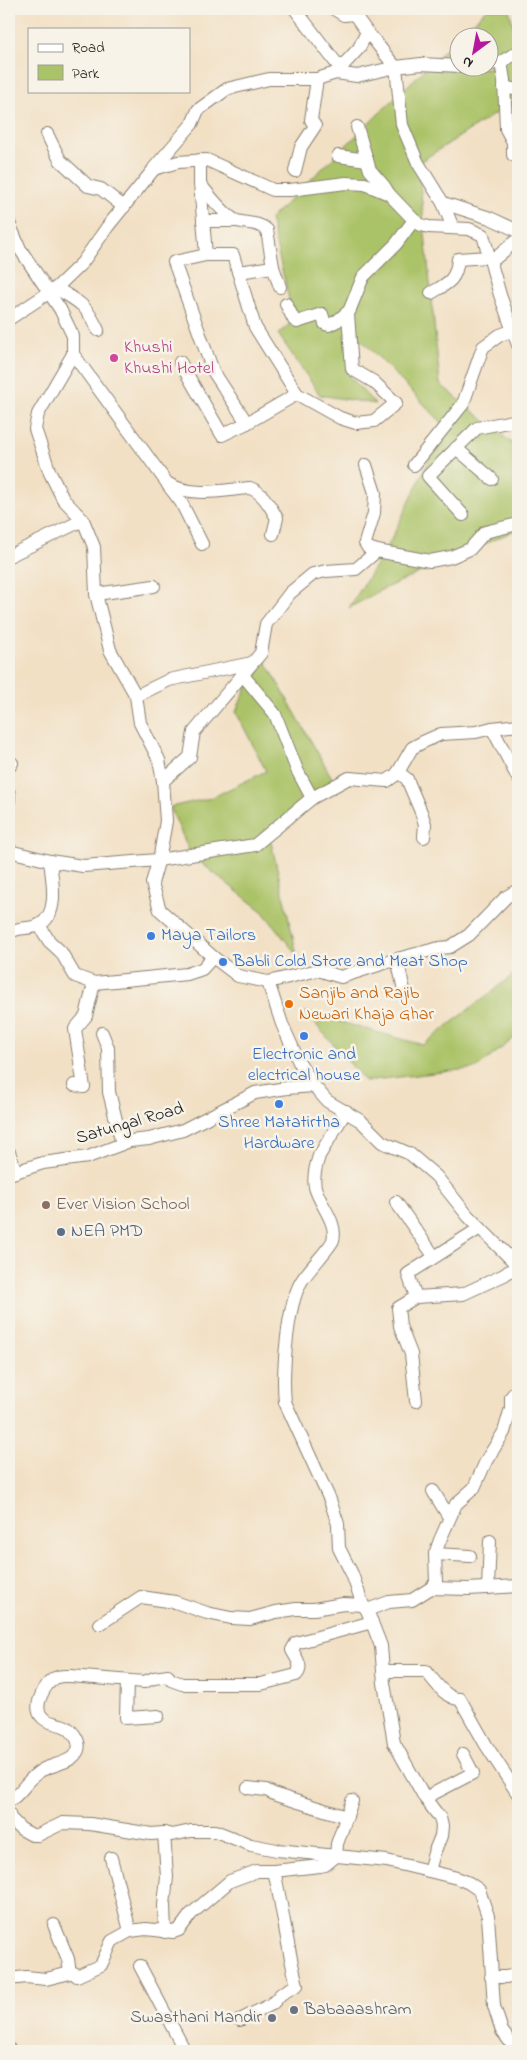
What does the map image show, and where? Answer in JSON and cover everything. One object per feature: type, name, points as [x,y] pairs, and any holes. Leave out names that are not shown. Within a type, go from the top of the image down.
[{"type":"street","points":[[295,9],[338,71],[357,76],[396,67],[421,64],[450,65]]},
{"type":"street","points":[[334,9],[344,15],[354,12],[377,41],[383,53],[396,67],[402,125],[418,163],[443,203],[453,228]]},
{"type":"street","points":[[9,319],[53,290],[82,263],[124,206],[192,124],[198,110],[227,89],[269,79],[317,79],[338,71],[358,48],[368,32]]},
{"type":"street","points":[[500,61],[518,52]]},
{"type":"street","points":[[500,77],[504,88],[506,129],[513,142],[513,155]]},
{"type":"street","points":[[295,171],[301,147],[315,126],[311,120],[317,79]]},
{"type":"street","points":[[504,88],[518,90]]},
{"type":"street","points":[[357,127],[370,170],[389,194],[414,220],[429,227],[468,229],[482,235],[500,295],[518,345]]},
{"type":"street","points":[[47,134],[60,160],[88,186],[101,189],[124,206]]},
{"type":"street","points":[[338,156],[367,160]]},
{"type":"street","points":[[154,169],[178,162],[200,160],[213,162],[273,190],[290,190],[346,183],[365,184],[389,194]]},
{"type":"street","points":[[200,160],[206,255]]},
{"type":"street","points":[[200,183],[210,197],[236,220]]},
{"type":"street","points":[[443,203],[490,218],[518,231]]},
{"type":"street","points":[[203,221],[236,220],[258,224],[267,230],[273,267],[280,287]]},
{"type":"street","points":[[246,423],[214,371],[174,262],[206,255],[232,255],[255,327],[297,394],[340,418],[356,424],[374,421],[396,403],[374,382],[352,369],[348,314],[364,277],[396,244],[414,220]]},
{"type":"street","points":[[10,229],[20,249],[53,290],[73,336],[74,354],[181,502],[202,544]]},
{"type":"street","points":[[431,293],[453,280],[457,270],[458,259],[490,260],[518,239]]},
{"type":"street","points":[[238,272],[273,267]]},
{"type":"street","points":[[53,290],[82,304],[89,311],[98,330]]},
{"type":"street","points":[[286,304],[294,320],[297,322],[322,314],[325,324],[328,325],[350,310]]},
{"type":"street","points":[[463,515],[428,476],[411,465],[463,404],[483,347],[500,335],[514,330]]},
{"type":"street","points":[[74,354],[38,414],[35,429],[50,473],[62,499],[83,520],[94,547],[96,594],[110,650],[136,696],[140,723],[159,760],[163,780],[166,821],[152,883],[160,910],[213,957],[238,976],[268,982],[318,970],[341,977],[397,959],[450,947],[469,935],[506,897],[518,890]]},
{"type":"street","points":[[180,362],[222,435],[297,394]]},
{"type":"street","points":[[428,476],[477,428],[518,420]]},
{"type":"street","points":[[456,448],[492,479]]},
{"type":"street","points":[[366,465],[375,493],[374,513],[365,543],[368,548],[430,561],[452,558],[470,549],[485,532],[518,524]]},
{"type":"street","points":[[166,483],[177,490],[190,492],[250,488],[256,490],[266,499],[277,518],[273,534]]},
{"type":"street","points":[[9,556],[83,520]]},
{"type":"street","points":[[163,780],[190,757],[194,732],[262,653],[266,624],[290,593],[313,574],[356,569],[377,551]]},
{"type":"street","points":[[96,594],[154,586]]},
{"type":"street","points":[[136,696],[169,680],[252,663]]},
{"type":"street","points":[[242,674],[275,714],[297,770],[312,798]]},
{"type":"street","points":[[9,851],[50,861],[83,866],[158,860],[255,845],[312,798],[349,778],[386,781],[398,772],[412,748],[423,742],[441,734],[476,732],[518,725]]},
{"type":"street","points":[[492,728],[518,778]]},
{"type":"street","points":[[398,772],[407,780],[421,812],[425,824],[424,837]]},
{"type":"street","points":[[9,793],[9,800]]},
{"type":"street","points":[[9,933],[14,929],[39,925],[50,914],[52,903],[50,861]]},
{"type":"street","points":[[39,925],[49,940],[61,952],[75,976],[94,983],[187,974],[202,969],[213,957]]},
{"type":"street","points":[[397,959],[404,990]]},
{"type":"street","points":[[268,982],[282,1024],[299,1062],[327,1102],[361,1121],[382,1142],[410,1154],[436,1176],[480,1228],[518,1266],[504,1275],[463,1294],[416,1297],[398,1308],[400,1326],[411,1354],[416,1401]]},
{"type":"street","points":[[74,1085],[84,1087],[75,1029],[86,1016],[94,983]]},
{"type":"street","points":[[102,1034],[108,1048],[109,1092],[122,1144]]},
{"type":"street","name":"Satungal Road","points":[[12,1173],[43,1163],[88,1157],[122,1144],[183,1130],[255,1093],[314,1086]]},
{"type":"street","points":[[346,1112],[319,1156],[317,1163],[315,1186],[334,1228],[333,1241],[308,1271],[295,1295],[291,1309],[283,1384],[284,1402],[335,1515],[338,1524],[339,1548],[381,1646],[394,1743],[425,1798],[440,1818],[442,1826],[441,1836],[429,1871]]},
{"type":"street","points":[[9,1152],[12,1173]]},
{"type":"street","points":[[396,1202],[434,1256]]},
{"type":"street","points":[[416,1297],[408,1274],[480,1228]]},
{"type":"street","points":[[9,1801],[40,1770],[72,1758],[78,1750],[78,1741],[66,1727],[48,1722],[40,1714],[38,1708],[41,1695],[53,1679],[59,1676],[70,1676],[144,1682],[168,1676],[171,1680],[182,1684],[261,1684],[296,1675],[300,1671],[300,1666],[292,1650],[296,1643],[389,1602],[412,1600],[431,1588],[436,1582],[435,1554],[450,1517],[456,1504],[474,1488],[486,1461],[504,1432],[511,1408],[511,1397],[515,1392],[518,1392]]},
{"type":"street","points":[[433,1491],[450,1517]]},
{"type":"street","points":[[488,1588],[490,1541]]},
{"type":"street","points":[[435,1554],[470,1556]]},
{"type":"street","points":[[431,1588],[518,1586]]},
{"type":"street","points":[[100,1624],[124,1607],[141,1598],[176,1602],[207,1613],[231,1618],[250,1619],[276,1612],[314,1609],[343,1604],[368,1612]]},
{"type":"street","points":[[383,1671],[426,1671],[446,1694],[453,1699],[460,1699],[486,1745],[518,1794]]},
{"type":"street","points":[[127,1681],[126,1718],[158,1716]]},
{"type":"street","points":[[425,1798],[473,1773],[463,1754]]},
{"type":"street","points":[[248,1788],[266,1790],[276,1795],[347,1817]]},
{"type":"street","points":[[9,1979],[26,1977],[46,1979],[70,1972],[77,1976],[97,1969],[105,1960],[112,1941],[130,1931],[146,1929],[173,1932],[179,1930],[191,1914],[225,1884],[257,1871],[325,1865],[336,1856],[337,1844],[352,1801]]},
{"type":"street","points":[[9,1814],[10,1818],[21,1830],[32,1835],[38,1835],[63,1823],[90,1824],[151,1834],[164,1833],[172,1835],[191,1831],[215,1831],[251,1844],[276,1850],[387,1861],[469,1882],[479,1890],[488,1916],[491,1977],[494,2006],[499,2025],[502,2032],[518,2051]]},
{"type":"street","points":[[164,1833],[167,1878],[164,1905],[165,1932]]},
{"type":"street","points":[[111,1858],[130,1931]]},
{"type":"street","points":[[240,2020],[272,2004],[281,1994],[297,1985],[274,1871]]},
{"type":"street","points":[[54,1925],[68,1959],[70,1972]]},
{"type":"street","points":[[140,1966],[186,2051]]},
{"type":"street","points":[[491,1977],[506,1977],[518,1974]]},
{"type":"green space","points":[[487,9],[509,9],[518,45],[518,99],[418,163],[440,384],[518,448],[518,529],[381,590],[349,608],[391,540],[445,426],[356,334],[350,377],[375,404],[320,395],[278,334],[294,320],[270,219],[450,45],[450,78],[500,78],[500,28],[467,28]]},
{"type":"green space","points":[[261,653],[336,785],[269,833],[297,955],[263,912],[191,855],[170,807],[211,798],[266,771],[236,712]]},
{"type":"green space","points":[[518,971],[518,1035],[477,1068],[365,1081],[305,1012],[423,1045]]},
{"type":"place","name":"Khushi Khushi Hotel","points":[[114,358]]},
{"type":"place","name":"Maya Tailors","points":[[151,936]]},
{"type":"place","name":"Babli Cold Store and Meat Shop","points":[[223,962]]},
{"type":"place","name":"Sanjib and Rajib Newari Khaja Ghar","points":[[289,1004]]},
{"type":"place","name":"Electronic and electrical house","points":[[304,1036]]},
{"type":"place","name":"Shree Matatirtha Hardware","points":[[279,1104]]},
{"type":"place","name":"Ever Vision School","points":[[46,1205]]},
{"type":"place","name":"NEA PMD","points":[[61,1232]]},
{"type":"place","name":"Babaaashram","points":[[294,2010]]},
{"type":"place","name":"Swasthani Mandir","points":[[272,2018]]}]
